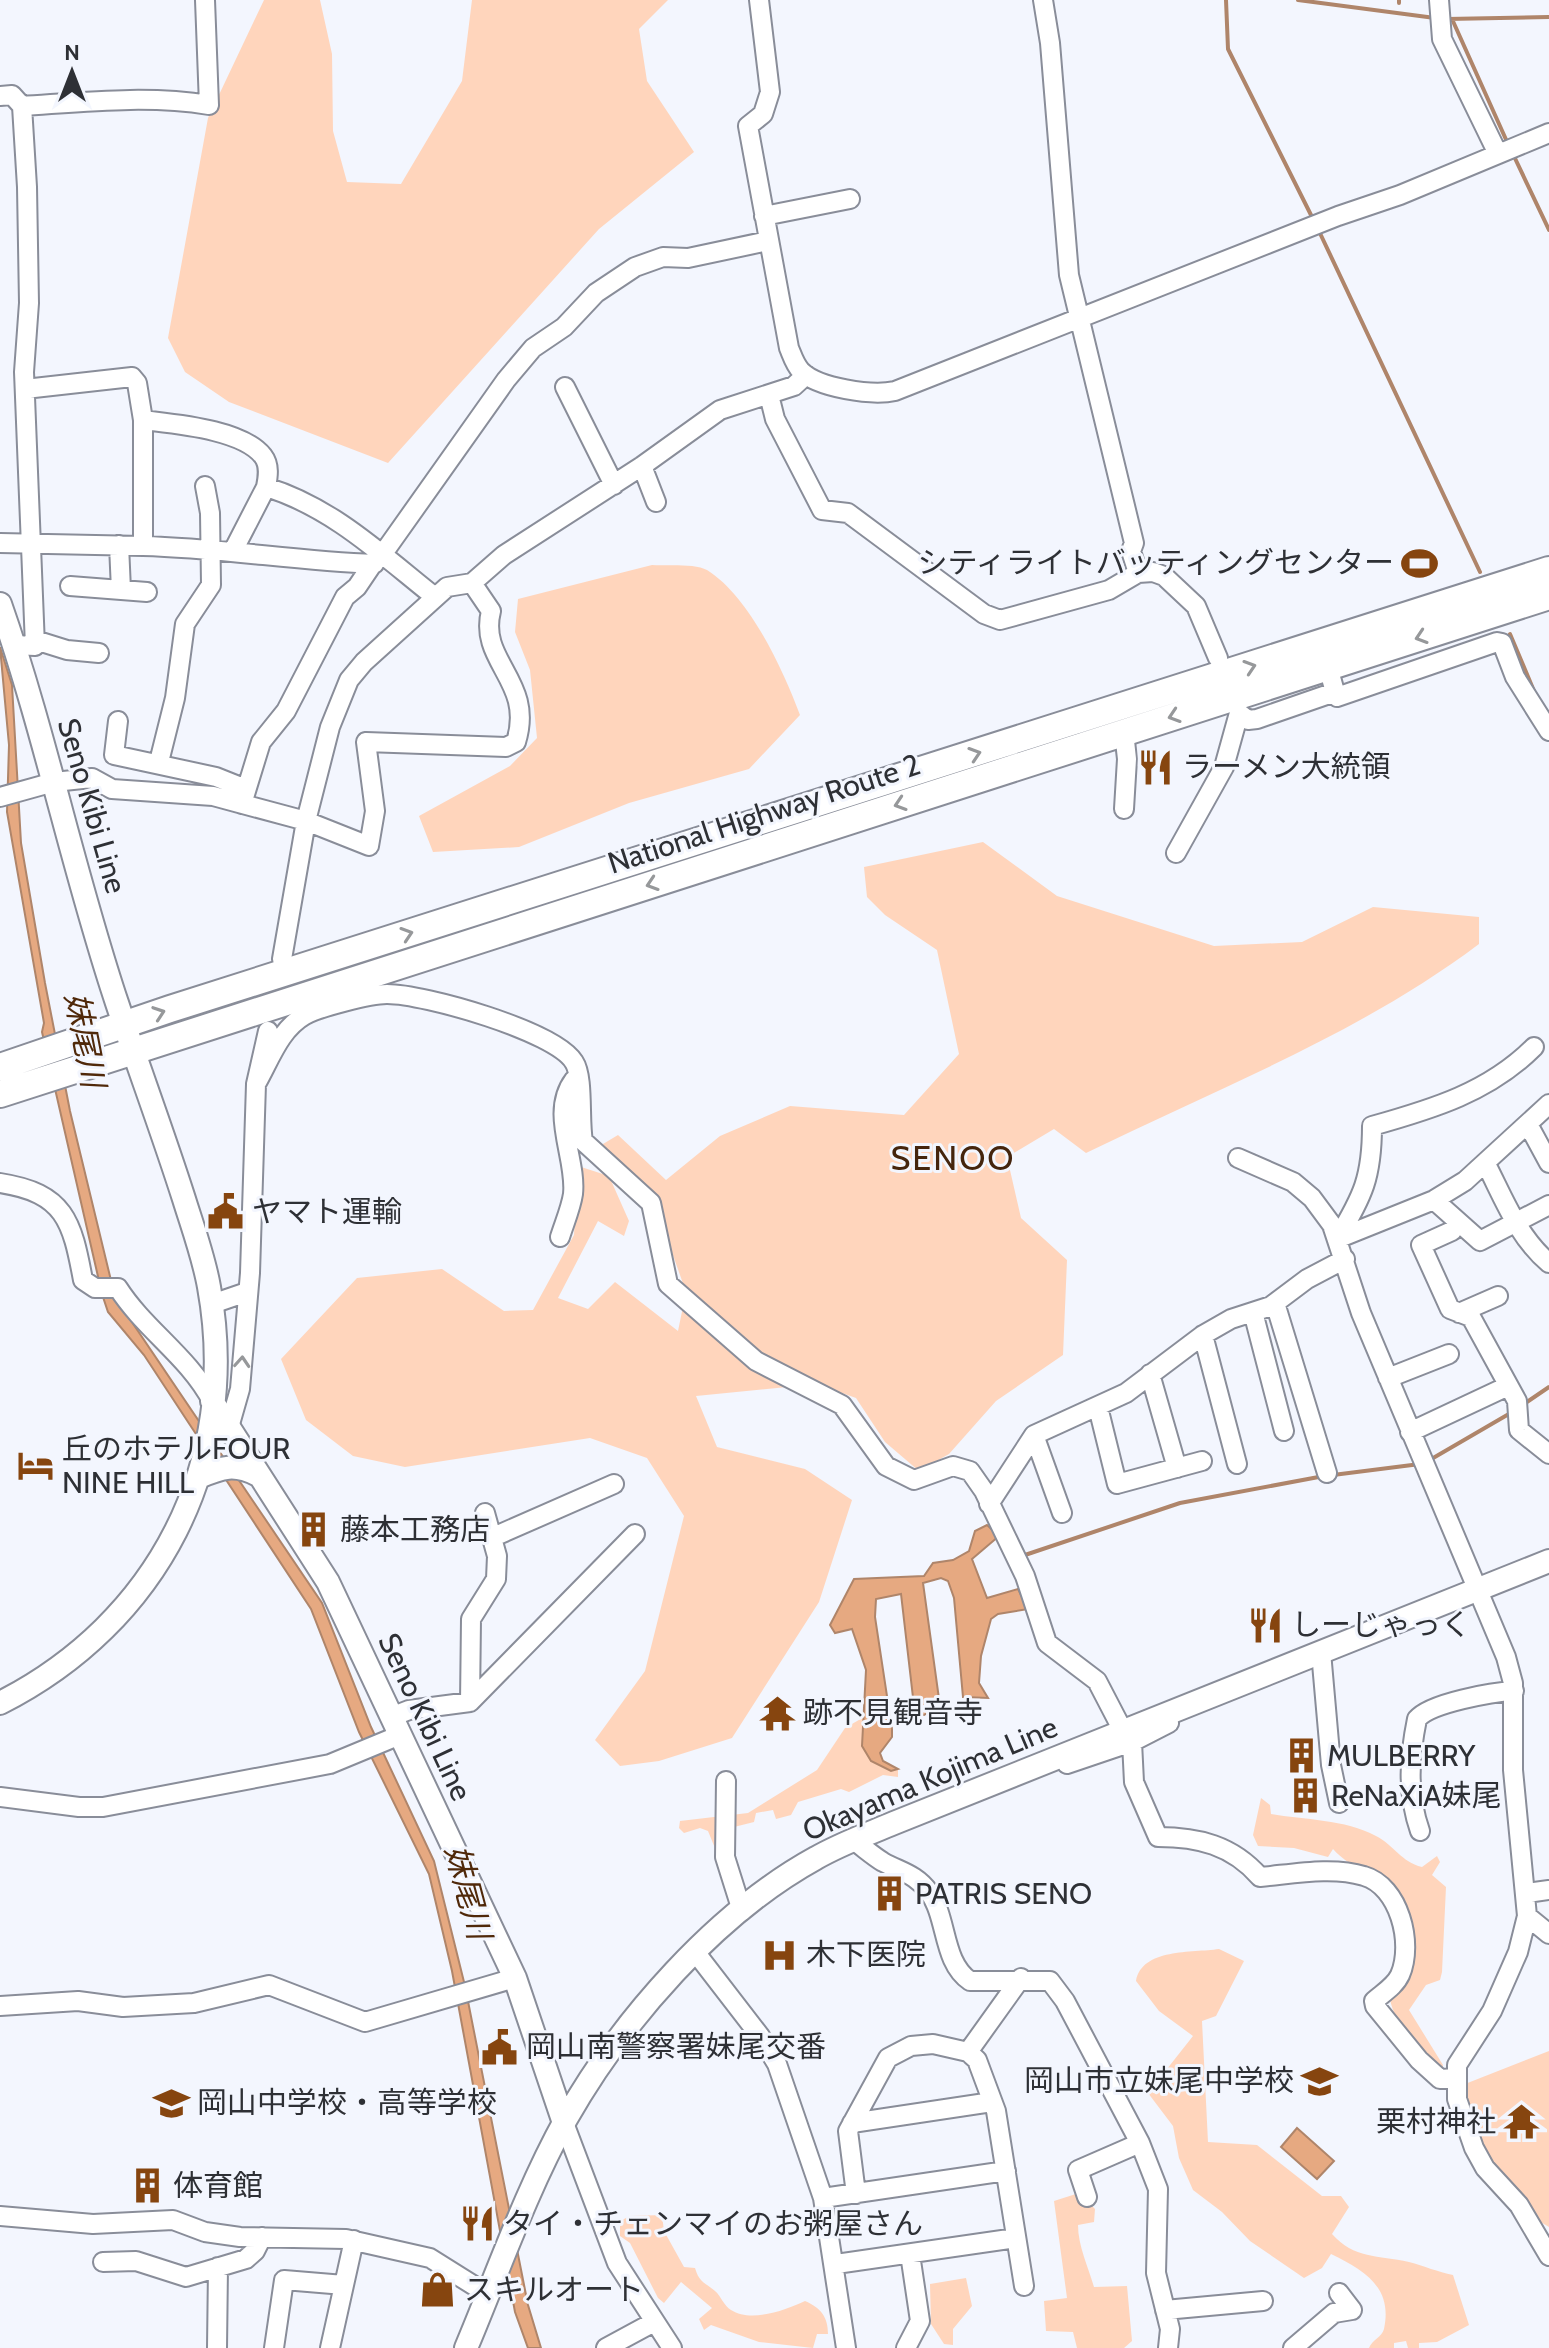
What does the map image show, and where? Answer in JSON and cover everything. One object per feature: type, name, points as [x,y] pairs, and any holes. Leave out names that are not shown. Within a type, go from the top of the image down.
[{"type":"highway","name":"National Highway Route 2","points":[[0,1094],[125,1025],[1549,570]]},
{"type":"highway","name":"National Highway Route 2","points":[[0,1067],[54,1064],[135,1050],[1124,732],[1332,679],[1468,622],[1549,596]]},
{"type":"main road","name":"Seno Kibi Line","points":[[0,604],[24,643],[54,782],[125,1025]]},
{"type":"main road","points":[[0,1703],[62,1664],[142,1588],[181,1528],[208,1445],[215,1361],[212,1304],[199,1248],[125,1025]]},
{"type":"main road","name":"Seno Kibi Line","points":[[212,1401],[228,1431],[328,1582],[393,1731],[515,1978],[564,2123]]},
{"type":"main road","points":[[199,1477],[228,1466],[244,1468],[258,1475]]},
{"type":"main road","name":"Okayama Kojima Line","points":[[466,2348],[564,2123],[600,2064],[669,1978],[742,1911],[786,1876],[853,1840],[1056,1758],[1128,1736],[1166,1715],[1549,1561]]},
{"type":"street","points":[[22,106],[118,99],[209,105],[205,0]]},
{"type":"street","points":[[759,0],[770,92],[763,114],[748,126],[789,348],[798,368],[806,375],[860,392],[895,391],[1316,225],[1400,195],[1549,133]]},
{"type":"street","points":[[1043,0],[1050,43],[1066,253],[1134,543],[1131,551],[1138,573]]},
{"type":"street","points":[[1439,12],[1442,39],[1507,151]]},
{"type":"street","points":[[0,96],[12,95],[22,106],[29,275],[25,389],[33,543],[24,643],[99,653]]},
{"type":"street","points":[[764,216],[850,199]]},
{"type":"street","points":[[244,796],[261,742],[286,711],[345,597],[379,557],[506,380],[533,348],[564,327],[596,293],[635,267],[663,257],[688,258],[768,241]]},
{"type":"street","points":[[282,959],[306,821],[330,727],[349,680],[447,587],[472,583],[504,555],[614,485],[720,410],[794,386],[806,375]]},
{"type":"street","points":[[25,389],[132,377],[137,383],[143,420],[143,546]]},
{"type":"street","points":[[565,387],[614,485]]},
{"type":"street","points":[[769,395],[775,419],[822,510],[848,513],[992,618],[1000,620],[1109,590],[1138,573],[1164,576],[1196,606],[1218,658]]},
{"type":"street","points":[[143,420],[195,426],[243,442],[263,456],[268,475],[266,487],[233,551]]},
{"type":"street","points":[[642,466],[656,502]]},
{"type":"street","points":[[159,762],[175,698],[185,624],[211,585],[210,513],[205,486]]},
{"type":"street","points":[[266,487],[297,496],[328,512],[379,557],[435,597]]},
{"type":"street","points":[[0,543],[210,547],[303,561],[379,557]]},
{"type":"street","points":[[119,545],[121,590]]},
{"type":"street","points":[[118,721],[114,755],[159,762],[216,777],[244,796],[369,846],[375,811],[366,742],[506,747],[516,742],[521,701],[487,627],[491,611],[472,583]]},
{"type":"street","points":[[70,586],[147,592]]},
{"type":"street","points":[[1468,622],[1476,647]]},
{"type":"street","points":[[1176,853],[1224,767],[1239,713],[1248,720],[1257,719],[1332,679],[1337,697],[1476,647],[1502,643],[1515,677],[1549,731]]},
{"type":"street","points":[[1124,732],[1127,759],[1124,809]]},
{"type":"street","points":[[10,794],[54,782],[92,778],[112,789],[244,796]]},
{"type":"street","points":[[256,1084],[282,1034],[290,1025],[307,1014],[382,994],[501,1020],[556,1046],[574,1061],[578,1075],[583,1141],[651,1203],[668,1284],[756,1361],[842,1405],[886,1466],[914,1480],[942,1468],[962,1466],[970,1471],[1025,1576],[1047,1643],[1090,1673],[1128,1736],[1135,1786],[1158,1837],[1204,1839],[1242,1861],[1260,1877],[1345,1872],[1373,1879],[1389,1890],[1403,1933],[1403,1963],[1395,1983],[1374,2001],[1375,2006],[1419,2060],[1440,2079],[1456,2078]]},
{"type":"street","points":[[228,1431],[240,1389],[256,1084],[268,1031]]},
{"type":"street","points":[[1337,1239],[1367,1186],[1372,1168],[1372,1126],[1444,1106],[1513,1068],[1534,1047]]},
{"type":"street","points":[[560,1237],[573,1194],[565,1105],[570,1086],[578,1075]]},
{"type":"street","points":[[1337,1239],[1434,1200],[1486,1164],[1549,1104]]},
{"type":"street","points":[[1529,1126],[1549,1163]]},
{"type":"street","points":[[1238,1158],[1293,1182],[1312,1198],[1332,1225],[1361,1313],[1506,1657],[1514,1691],[1513,1770],[1527,1916],[1518,1952],[1480,2032],[1460,2058],[1456,2078],[1457,2099],[1474,2148],[1485,2168],[1519,2205],[1549,2256]]},
{"type":"street","points":[[1486,1164],[1532,1249],[1549,1263]]},
{"type":"street","points":[[0,1183],[29,1189],[57,1206],[75,1234],[83,1280],[90,1287],[107,1288],[194,1370],[212,1401]]},
{"type":"street","points":[[1434,1200],[1480,1241],[1549,1205]]},
{"type":"street","points":[[1452,1231],[1421,1245],[1450,1309],[1471,1317],[1508,1386],[1519,1408],[1519,1430],[1549,1454]]},
{"type":"street","points":[[989,1504],[1034,1435],[1098,1407],[1203,1335],[1275,1303],[1307,1279],[1345,1259]]},
{"type":"street","points":[[212,1304],[247,1292]]},
{"type":"street","points":[[1459,1313],[1498,1296]]},
{"type":"street","points":[[1275,1303],[1327,1473]]},
{"type":"street","points":[[1253,1312],[1284,1431]]},
{"type":"street","points":[[1203,1335],[1237,1464]]},
{"type":"street","points":[[1388,1378],[1449,1354]]},
{"type":"street","points":[[1150,1374],[1177,1468]]},
{"type":"street","points":[[1410,1432],[1508,1386]]},
{"type":"street","points":[[1098,1407],[1117,1484],[1202,1461]]},
{"type":"street","points":[[1034,1435],[1062,1513]]},
{"type":"street","points":[[491,1538],[614,1484]]},
{"type":"street","points":[[470,1702],[471,1619],[496,1579],[497,1556],[485,1513]]},
{"type":"street","points":[[0,1797],[103,1807],[330,1764],[356,1754],[393,1731],[409,1710],[470,1702],[635,1534]]},
{"type":"street","points":[[1321,1652],[1331,1765],[1339,1803]]},
{"type":"street","points":[[1420,1831],[1412,1808],[1410,1780],[1417,1719],[1430,1711],[1493,1692],[1514,1691]]},
{"type":"street","points":[[726,1781],[725,1857],[742,1911]]},
{"type":"street","points":[[853,1840],[884,1862],[912,1874],[930,1893],[942,1919],[949,1949],[965,1978],[970,1981],[1021,1978],[1050,1981],[1065,2001],[1140,2143],[1160,2199],[1156,2273],[1170,2329],[1168,2348]]},
{"type":"street","points":[[1527,1893],[1549,1890]]},
{"type":"street","points":[[1527,1916],[1549,1934]]},
{"type":"street","points":[[696,1953],[760,2036],[777,2064],[823,2198],[836,2264],[846,2348]]},
{"type":"street","points":[[0,2006],[78,2001],[123,2007],[194,2003],[269,1985],[365,2022],[515,1978]]},
{"type":"street","points":[[968,2052],[1021,1978]]},
{"type":"street","points":[[856,2194],[848,2131],[888,2058],[911,2046],[922,2045],[968,2052],[977,2060],[992,2102],[1024,2286]]},
{"type":"street","points":[[852,2123],[992,2102]]},
{"type":"street","points":[[564,2123],[606,2239],[637,2299],[672,2348]]},
{"type":"street","points":[[1087,2197],[1078,2170],[1140,2143]]},
{"type":"street","points":[[823,2198],[1006,2171]]},
{"type":"street","points":[[0,2216],[93,2224],[173,2220],[205,2232],[354,2240],[430,2258],[489,2295]]},
{"type":"street","points":[[103,2262],[136,2261],[186,2277],[246,2259],[255,2251],[262,2237]]},
{"type":"street","points":[[836,2264],[1016,2238]]},
{"type":"street","points":[[330,2348],[354,2240]]},
{"type":"street","points":[[906,2348],[920,2321],[910,2254]]},
{"type":"street","points":[[217,2348],[218,2267]]},
{"type":"street","points":[[274,2348],[284,2280],[344,2285]]},
{"type":"street","points":[[1293,2348],[1334,2313],[1352,2310],[1339,2293]]},
{"type":"street","points":[[1165,2310],[1263,2301]]},
{"type":"street","points":[[606,2348],[654,2322]]},
{"type":"shaded area","points":[[264,0],[320,0],[332,54],[333,131],[347,182],[401,184],[462,81],[472,0],[668,0],[639,29],[647,81],[694,152],[599,229],[388,463],[229,402],[185,372],[168,338],[208,118]]},
{"type":"shaded area","points":[[652,565],[702,568],[723,582],[763,636],[800,715],[749,769],[629,803],[519,847],[433,852],[419,816],[510,766],[537,738],[530,670],[515,632],[518,599]]},
{"type":"shaded area","name":"妹尾川","points":[[0,647],[12,685],[21,843],[45,983],[70,1111],[115,1297],[322,1603],[371,1727],[434,1861],[465,1986],[528,2305],[541,2348],[528,2348],[515,2312],[452,1971],[429,1874],[359,1732],[311,1609],[144,1355],[108,1312],[102,1294],[42,1032],[44,1023],[7,812],[9,745]]},
{"type":"shaded area","points":[[983,842],[1057,896],[1214,946],[1302,942],[1373,907],[1479,917],[1479,944],[1434,976],[1338,1032],[1086,1153],[1054,1129],[1007,1157],[1021,1218],[1067,1260],[1063,1355],[996,1401],[949,1454],[919,1471],[885,1442],[856,1398],[817,1384],[696,1396],[717,1447],[805,1469],[852,1500],[819,1602],[732,1738],[659,1761],[620,1766],[595,1740],[645,1671],[684,1516],[647,1458],[590,1438],[405,1467],[353,1456],[306,1420],[281,1359],[357,1278],[442,1269],[504,1311],[533,1310],[574,1235],[578,1166],[609,1176],[629,1221],[624,1236],[598,1221],[558,1298],[588,1309],[615,1282],[678,1331],[686,1292],[662,1224],[607,1159],[603,1144],[618,1135],[666,1180],[720,1136],[790,1106],[904,1115],[959,1054],[937,950],[885,915],[867,897],[864,867]]},
{"type":"shaded area","points":[[987,1525],[999,1536],[972,1559],[987,1598],[1018,1589],[1028,1609],[998,1614],[991,1619],[981,1656],[979,1683],[988,1698],[963,1697],[954,1598],[948,1581],[941,1578],[923,1583],[940,1706],[924,1715],[917,1714],[914,1706],[901,1594],[876,1599],[875,1617],[892,1729],[892,1737],[880,1753],[883,1761],[898,1769],[891,1771],[871,1761],[862,1746],[866,1670],[852,1629],[835,1633],[830,1625],[854,1579],[924,1576],[933,1563],[953,1560],[969,1551],[975,1531]]},
{"type":"shaded area","points":[[864,1717],[862,1746],[891,1771],[898,1769],[898,1777],[883,1775],[849,1792],[841,1789],[798,1802],[791,1815],[776,1819],[773,1810],[756,1813],[754,1822],[722,1830],[717,1853],[708,1831],[700,1828],[684,1833],[679,1828],[680,1821],[748,1813],[817,1770],[845,1728]]},
{"type":"shaded area","points":[[1261,1798],[1270,1805],[1271,1814],[1338,1823],[1364,1830],[1415,1865],[1422,1867],[1437,1856],[1440,1862],[1432,1875],[1446,1887],[1442,1972],[1440,1980],[1426,1985],[1409,2010],[1443,2065],[1442,2070],[1408,2036],[1391,2004],[1389,1993],[1398,1982],[1400,1942],[1400,1911],[1393,1887],[1387,1880],[1346,1861],[1333,1849],[1328,1857],[1294,1848],[1258,1846],[1253,1835]]},
{"type":"shaded area","points":[[1219,1949],[1244,1961],[1216,2016],[1202,2021],[1208,2142],[1257,2145],[1322,2196],[1341,2196],[1349,2207],[1332,2234],[1358,2252],[1453,2275],[1469,2325],[1437,2342],[1419,2343],[1419,2348],[1408,2348],[1406,2341],[1394,2343],[1394,2348],[1369,2348],[1383,2332],[1386,2314],[1380,2291],[1365,2274],[1331,2254],[1322,2268],[1304,2278],[1250,2241],[1222,2212],[1193,2190],[1179,2158],[1173,2126],[1148,2093],[1193,2036],[1159,2011],[1136,1981],[1140,1970],[1158,1957]]},
{"type":"shaded area","points":[[1549,2051],[1549,2227],[1518,2202],[1490,2165],[1471,2123],[1465,2084]]},
{"type":"shaded area","points":[[1297,2128],[1334,2161],[1317,2179],[1281,2147]]},
{"type":"shaded area","points":[[1079,2193],[1095,2209],[1094,2222],[1078,2225],[1081,2248],[1094,2287],[1127,2286],[1132,2341],[1124,2348],[1077,2348],[1073,2332],[1046,2331],[1044,2301],[1067,2298],[1054,2201]]},
{"type":"shaded area","points":[[662,2215],[664,2231],[684,2267],[695,2268],[700,2279],[731,2310],[739,2314],[758,2315],[805,2301],[822,2314],[828,2334],[817,2334],[813,2348],[759,2342],[711,2325],[704,2330],[699,2319],[712,2308],[681,2282],[664,2303],[658,2298],[630,2243],[620,2236],[620,2221],[630,2216]]},
{"type":"shaded area","points":[[966,2278],[972,2306],[953,2329],[953,2345],[944,2344],[931,2324],[930,2284]]},
{"type":"waterway","points":[[1226,0],[1228,49],[1314,221]]},
{"type":"waterway","points":[[1298,0],[1435,18]]},
{"type":"waterway","points":[[1447,19],[1549,17]]},
{"type":"waterway","points":[[1452,19],[1508,144]]},
{"type":"waterway","points":[[1512,152],[1549,230]]},
{"type":"waterway","points":[[1318,229],[1480,572]]},
{"type":"waterway","points":[[1510,634],[1534,691]]},
{"type":"waterway","points":[[1524,1404],[1549,1387]]},
{"type":"waterway","points":[[1428,1461],[1514,1411]]},
{"type":"waterway","points":[[1333,1475],[1420,1464]]},
{"type":"waterway","points":[[1022,1556],[1180,1503],[1324,1476]]},
{"type":"place","name":"シティライトバッティングセンター","points":[[1420,563]]},
{"type":"place","name":"ラーメン大統領","points":[[1156,767]]},
{"type":"place","name":"ヤマト運輸","points":[[226,1212]]},
{"type":"place","name":"丘のホテルFOUR NINE HILL","points":[[36,1466]]},
{"type":"place","name":"藤本工務店","points":[[314,1530]]},
{"type":"place","name":"しーじゃっく","points":[[1265,1625]]},
{"type":"place","name":"跡不見観音寺","points":[[777,1713]]},
{"type":"place","name":"MULBERRY","points":[[1301,1756]]},
{"type":"place","name":"ReNaXiA妹尾","points":[[1305,1796]]},
{"type":"place","name":"PATRIS SENO","points":[[889,1894]]},
{"type":"place","name":"木下医院","points":[[780,1955]]},
{"type":"place","name":"岡山南警察署妹尾交番","points":[[500,2047]]},
{"type":"place","name":"岡山市立妹尾中学校","points":[[1320,2081]]},
{"type":"place","name":"岡山中学校・高等学校","points":[[171,2103]]},
{"type":"place","name":"栗村神社","points":[[1522,2122]]},
{"type":"place","name":"体育館","points":[[147,2186]]},
{"type":"place","name":"タイ・チェンマイのお粥屋さん","points":[[477,2224]]},
{"type":"place","name":"スキルオート","points":[[438,2290]]},
{"type":"district","name":"SENOO","points":[[953,1158]]}]
